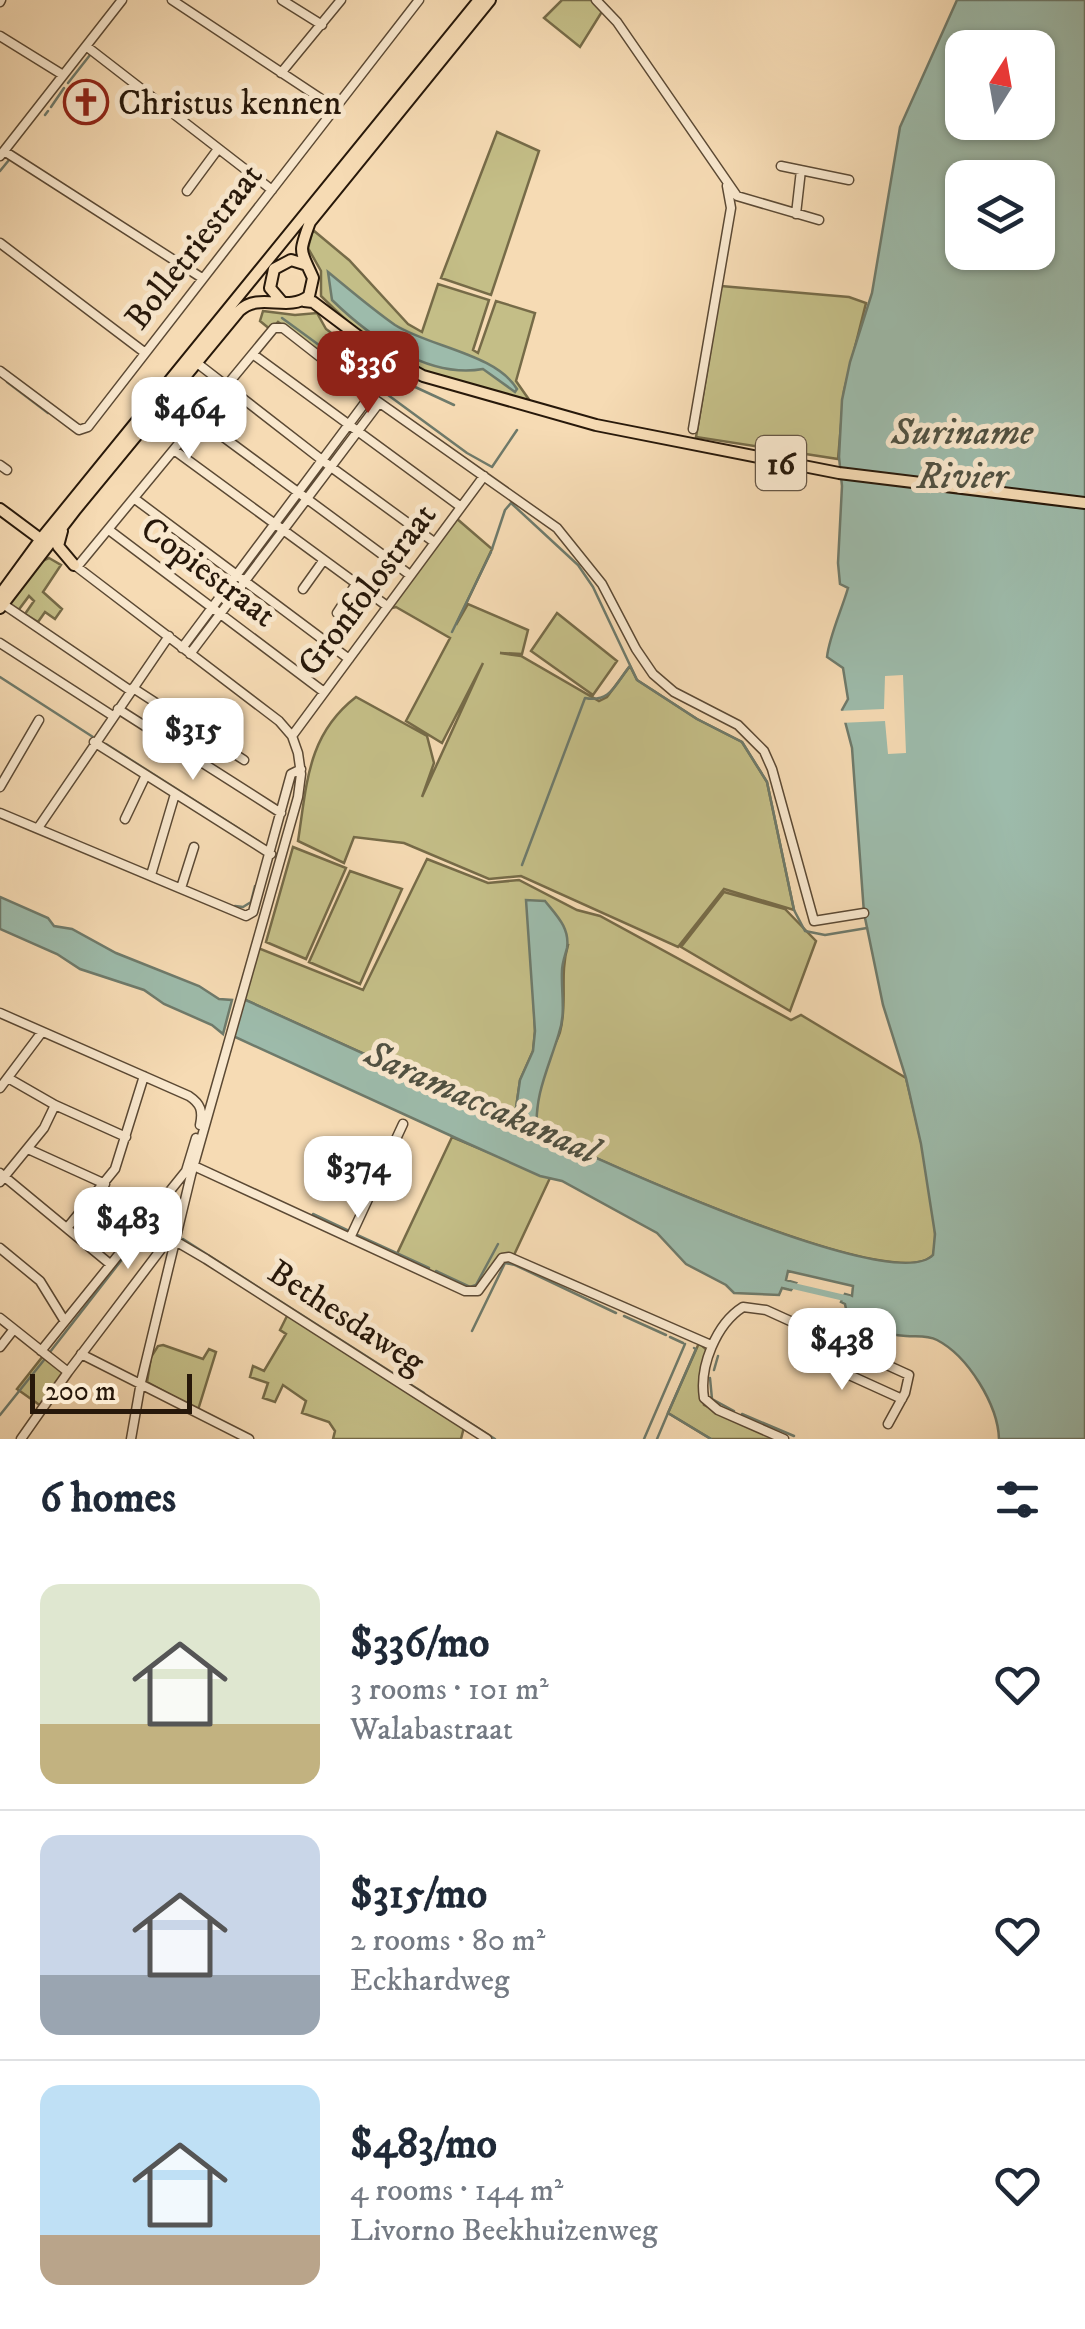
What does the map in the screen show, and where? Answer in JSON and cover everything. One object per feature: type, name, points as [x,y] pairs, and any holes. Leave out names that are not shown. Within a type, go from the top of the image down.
[{"type":"main road","points":[[1,602],[44,542],[479,0]]},
{"type":"main road","name":"16","points":[[352,330],[312,291],[314,278],[304,264],[301,248],[310,222],[490,0]]},
{"type":"main road","points":[[283,302],[270,288],[276,266],[309,212]]},
{"type":"main road","points":[[235,303],[276,266],[290,260],[304,264]]},
{"type":"main road","points":[[44,542],[76,509],[244,306],[261,301],[304,301],[312,291]]},
{"type":"main road","name":"16","points":[[304,301],[313,302],[412,370],[596,425],[730,454],[894,481],[1085,503]]},
{"type":"main road","points":[[0,509],[44,542]]},
{"type":"main road","points":[[76,509],[58,541],[76,566]]},
{"type":"street","points":[[122,0],[2,153],[202,278]]},
{"type":"street","points":[[172,0],[334,108]]},
{"type":"street","points":[[282,0],[322,24]]},
{"type":"street","points":[[282,73],[341,0]]},
{"type":"street","name":"Bolletriestraat","points":[[3,374],[83,430],[419,0]]},
{"type":"street","points":[[596,0],[617,22],[727,186],[744,200],[819,220]]},
{"type":"street","points":[[0,36],[63,76]]},
{"type":"street","points":[[86,46],[272,190]]},
{"type":"street","points":[[188,191],[218,149]]},
{"type":"street","points":[[781,166],[849,180]]},
{"type":"street","points":[[796,214],[801,170]]},
{"type":"street","points":[[692,429],[731,208],[727,186]]},
{"type":"street","points":[[0,243],[144,352]]},
{"type":"street","points":[[76,566],[278,327],[557,528],[584,559],[653,674],[674,692],[738,725],[764,751],[814,921],[864,913]]},
{"type":"street","points":[[254,355],[461,507]]},
{"type":"street","points":[[197,363],[434,542]]},
{"type":"street","points":[[0,385],[3,374]]},
{"type":"street","points":[[186,651],[220,616],[370,396]]},
{"type":"street","points":[[302,496],[331,467],[379,403]]},
{"type":"street","points":[[199,419],[410,575]]},
{"type":"street","points":[[174,450],[387,606]]},
{"type":"street","name":"Gronfolostraat","points":[[292,736],[484,476]]},
{"type":"street","points":[[135,499],[348,659]]},
{"type":"street","name":"Copiestraat","points":[[109,530],[324,692]]},
{"type":"street","points":[[41,1351],[191,1166],[260,935],[298,797],[301,769],[292,736],[265,709],[44,542]]},
{"type":"street","points":[[303,589],[322,561]]},
{"type":"street","points":[[186,651],[212,609],[241,580]]},
{"type":"street","points":[[336,613],[356,584]]},
{"type":"street","points":[[1,602],[244,760]]},
{"type":"street","points":[[38,828],[169,636]]},
{"type":"street","points":[[0,643],[281,813]]},
{"type":"street","points":[[0,787],[39,720]]},
{"type":"street","points":[[94,742],[271,854]]},
{"type":"street","points":[[0,813],[248,916],[253,912],[271,854],[291,774],[301,769]]},
{"type":"street","points":[[125,819],[145,776]]},
{"type":"street","points":[[151,875],[174,794]]},
{"type":"street","points":[[181,888],[194,847]]},
{"type":"street","points":[[0,1013],[198,1102],[202,1112],[132,1439]]},
{"type":"street","points":[[0,1088],[42,1032]]},
{"type":"street","points":[[67,1228],[115,1169],[144,1076]]},
{"type":"street","points":[[8,1078],[55,1105],[126,1137]]},
{"type":"street","points":[[55,1105],[44,1128],[2,1177],[110,1264]]},
{"type":"street","points":[[350,1238],[403,1124]]},
{"type":"street","points":[[28,1148],[104,1184]]},
{"type":"street","points":[[191,1166],[472,1292],[506,1257],[711,1345]]},
{"type":"street","points":[[20,1439],[164,1242],[177,1242]]},
{"type":"street","name":"Bethesdaweg","points":[[177,1242],[487,1439]]},
{"type":"street","points":[[0,1248],[40,1282],[64,1320]]},
{"type":"street","points":[[784,1439],[718,1410],[706,1402],[702,1389],[711,1345],[734,1313],[749,1306],[766,1310],[909,1375],[902,1399],[888,1424]]},
{"type":"street","points":[[0,1318],[68,1372]]},
{"type":"street","points":[[0,1347],[14,1329]]},
{"type":"street","points":[[843,1344],[841,1362],[847,1374],[902,1399]]},
{"type":"street","points":[[80,1354],[142,1382],[231,1434],[249,1439]]},
{"type":"shaded area","points":[[562,0],[591,0],[603,10],[580,47],[544,18]]},
{"type":"shaded area","points":[[497,132],[539,151],[491,295],[441,278]]},
{"type":"shaded area","points":[[313,230],[349,260],[408,324],[422,332],[438,284],[489,300],[473,350],[478,353],[496,301],[535,313],[516,381],[530,401],[435,377],[408,366],[368,339],[321,296],[321,271],[308,248]]},
{"type":"shaded area","points":[[721,286],[849,297],[866,303],[844,391],[838,459],[696,437]]},
{"type":"shaded area","points":[[263,311],[317,313],[326,329],[338,338],[325,357],[278,322],[271,330],[260,321]]},
{"type":"shaded area","points":[[456,518],[492,549],[456,625],[468,604],[528,630],[522,654],[500,653],[521,656],[599,701],[607,697],[630,666],[637,680],[697,719],[742,742],[767,782],[794,910],[724,889],[678,947],[521,876],[489,879],[404,843],[354,837],[344,863],[298,841],[307,780],[318,744],[340,712],[356,697],[427,736],[434,763],[422,797],[483,663],[442,743],[406,721],[450,638],[396,607],[388,609]]},
{"type":"shaded area","points":[[49,558],[61,565],[43,592],[62,609],[55,619],[45,612],[38,622],[25,614],[34,601],[29,596],[17,612],[9,604],[42,561]]},
{"type":"shaded area","points":[[557,613],[617,661],[593,695],[531,651]]},
{"type":"shaded area","points":[[293,847],[346,868],[306,959],[266,942]]},
{"type":"shaded area","points":[[427,859],[488,883],[519,880],[577,910],[600,916],[791,1020],[801,1015],[906,1078],[931,1194],[933,1255],[907,1263],[862,1257],[805,1241],[675,1192],[537,1131],[542,1076],[562,1021],[568,945],[531,940],[535,1031],[533,1051],[520,1080],[515,1116],[483,1108],[239,997],[253,946],[363,990]]},
{"type":"shaded area","points":[[350,871],[402,889],[360,984],[309,962]]},
{"type":"shaded area","points":[[724,892],[785,909],[816,941],[790,1011],[681,947]]},
{"type":"shaded area","points":[[452,1137],[550,1178],[514,1255],[505,1255],[473,1288],[464,1288],[396,1256]]},
{"type":"shaded area","points":[[288,1314],[464,1427],[461,1439],[333,1439],[335,1431],[329,1422],[302,1413],[306,1401],[283,1385],[275,1402],[263,1398],[268,1383],[250,1377],[253,1366],[264,1371],[286,1334],[280,1330]]},
{"type":"shaded area","points":[[699,1343],[708,1351],[700,1384],[704,1405],[776,1439],[711,1439],[668,1413]]},
{"type":"shaded area","points":[[163,1345],[203,1359],[209,1349],[216,1352],[198,1410],[147,1382],[151,1357]]},
{"type":"shaded area","points":[[43,1356],[64,1372],[41,1406],[17,1389]]},
{"type":"water","name":"Suriname Rivier","points":[[957,0],[1085,0],[1085,1439],[999,1439],[987,1397],[960,1357],[933,1338],[882,1332],[847,1314],[841,1302],[845,1294],[852,1296],[853,1286],[788,1271],[786,1280],[796,1283],[791,1290],[782,1288],[779,1295],[734,1293],[686,1264],[657,1233],[562,1181],[540,1176],[233,1036],[239,997],[483,1108],[515,1115],[520,1080],[533,1051],[535,1031],[526,900],[545,901],[562,923],[567,948],[562,968],[561,1025],[540,1093],[537,1131],[675,1192],[804,1241],[862,1257],[907,1263],[933,1255],[935,1234],[921,1144],[883,1005],[864,913],[852,748],[842,710],[848,699],[843,668],[827,657],[848,588],[840,584],[838,563],[842,400],[872,293],[900,127]]},
{"type":"water","points":[[328,272],[395,325],[494,367],[517,389],[515,392],[483,369],[442,368],[382,341],[332,300]]},
{"type":"water","points":[[0,897],[48,918],[54,926],[72,929],[116,953],[199,986],[219,999],[232,1000],[223,1034],[144,990],[80,969],[57,954],[0,929]]},
{"type":"pier","points":[[903,675],[906,753],[888,754],[885,721],[839,723],[837,711],[884,709],[885,676]]},
{"type":"waterway","points":[[68,83],[90,55]]},
{"type":"waterway","points":[[51,107],[64,88]]},
{"type":"waterway","points":[[45,115],[48,111]]},
{"type":"waterway","points":[[0,171],[9,160]]},
{"type":"waterway","points":[[282,318],[386,394]]},
{"type":"waterway","points":[[454,405],[400,380],[388,395],[492,467],[517,430]]},
{"type":"waterway","points":[[7,382],[48,413]]},
{"type":"waterway","points":[[492,549],[511,503],[578,565],[593,587],[637,680],[697,719],[742,742],[767,782],[794,910],[805,931],[825,935],[867,928]]},
{"type":"waterway","points":[[452,632],[491,552]]},
{"type":"waterway","points":[[522,865],[585,698],[606,695],[629,667]]},
{"type":"waterway","points":[[0,677],[93,737]]},
{"type":"waterway","points":[[106,744],[260,842]]},
{"type":"waterway","points":[[235,906],[251,902],[255,886]]},
{"type":"waterway","points":[[313,1214],[349,1231]]},
{"type":"waterway","points":[[50,1352],[155,1217]]},
{"type":"waterway","points":[[355,1234],[429,1268]]},
{"type":"waterway","points":[[183,1239],[424,1393]]},
{"type":"waterway","points":[[436,1271],[470,1287],[476,1285],[498,1244]]},
{"type":"waterway","points":[[472,1331],[505,1263],[616,1313]]},
{"type":"waterway","points":[[789,1285],[849,1299]]},
{"type":"waterway","points":[[624,1316],[666,1335]]},
{"type":"waterway","points":[[670,1337],[683,1343]]},
{"type":"waterway","points":[[644,1439],[685,1344]]},
{"type":"waterway","points":[[668,1413],[694,1348]]},
{"type":"waterway","points":[[714,1370],[718,1356]]},
{"type":"waterway","points":[[0,1415],[44,1360]]},
{"type":"waterway","points":[[710,1378],[712,1399],[734,1411]]},
{"type":"waterway","points":[[436,1401],[495,1439]]},
{"type":"waterway","points":[[657,1439],[668,1413],[711,1439]]},
{"type":"waterway","points":[[742,1414],[794,1436]]},
{"type":"place","name":"Christus kennen","points":[[86,102]]},
{"type":"water label","name":"Saramaccakanaal","points":[[482,1101]]}]
